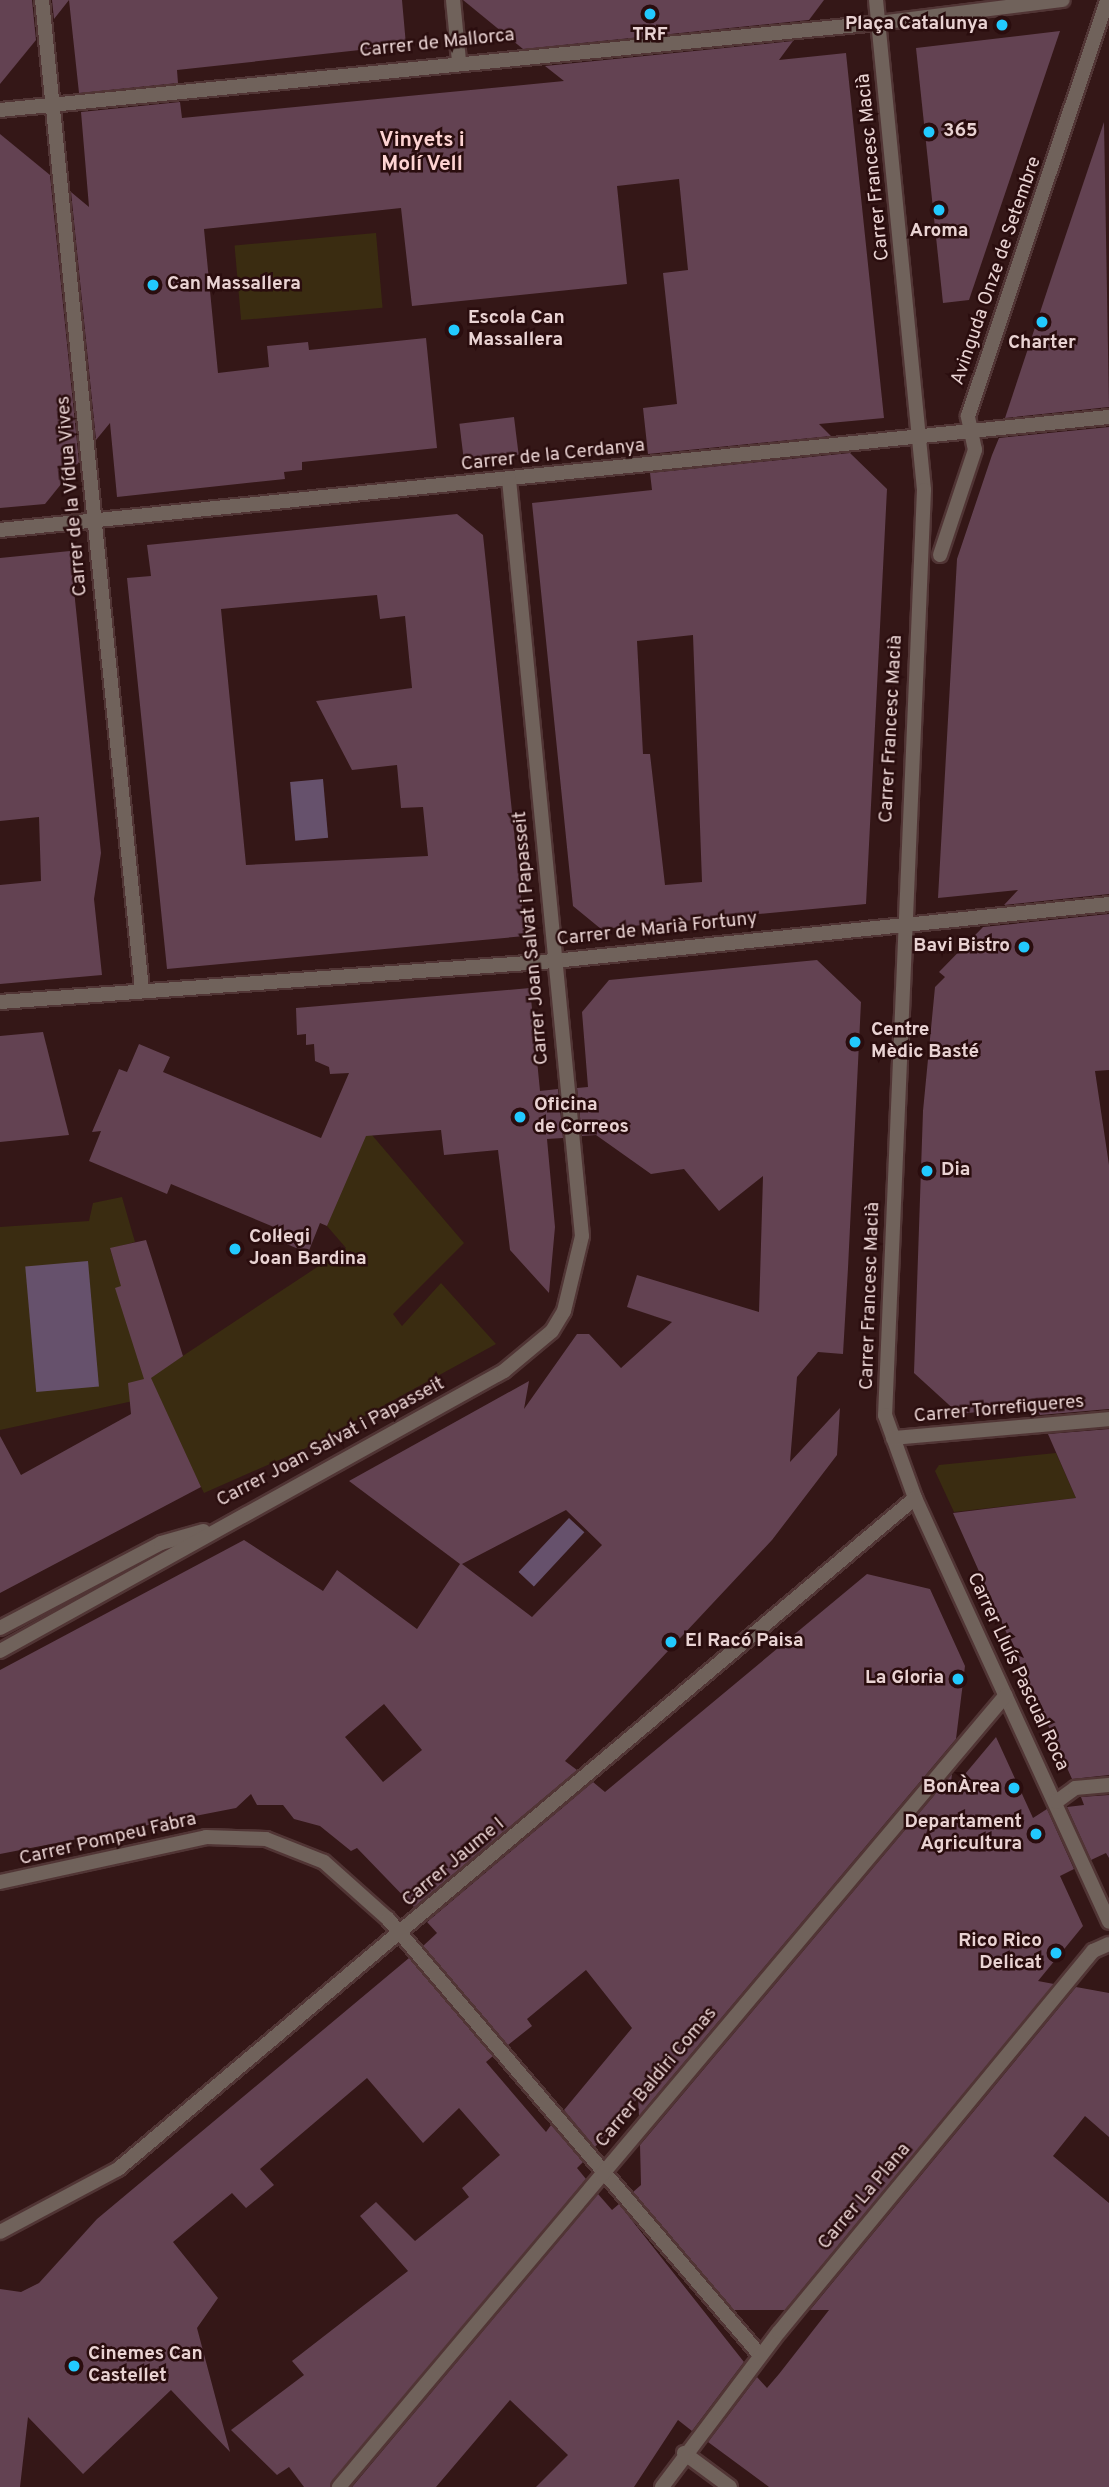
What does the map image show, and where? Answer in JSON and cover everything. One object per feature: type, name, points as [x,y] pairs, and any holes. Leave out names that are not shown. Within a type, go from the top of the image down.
[{"type":"street","name":"Carrer de la Vídua Vives","points":[[42,0],[142,989]]},
{"type":"street","points":[[453,0],[459,61]]},
{"type":"street","points":[[876,0],[878,23]]},
{"type":"street","name":"Carrer de Mallorca","points":[[0,110],[53,102],[459,61],[878,23],[1063,0]]},
{"type":"street","name":"Avinguda Onze de Setembre","points":[[940,555],[975,450],[968,416],[1107,0]]},
{"type":"street","name":"Carrer Francesc Macià","points":[[878,23],[921,439],[885,1415],[893,1438]]},
{"type":"street","name":"Carrer de la Cerdanya","points":[[0,530],[921,439],[1109,417]]},
{"type":"street","name":"Carrer Joan Salvat i Papasseit","points":[[0,1651],[170,1560],[214,1527],[504,1371],[552,1331],[564,1311],[582,1236],[509,479]]},
{"type":"street","name":"Carrer de Marià Fortuny","points":[[0,1002],[142,989],[554,961],[905,922],[1109,904]]},
{"type":"street","name":"Carrer Torrefigueres","points":[[893,1438],[1109,1419]]},
{"type":"street","name":"Carrer Lluís Pascual Roca","points":[[893,1438],[915,1498],[1109,1922]]},
{"type":"street","name":"Carrer Jaume I","points":[[0,2232],[118,2169],[401,1934],[915,1498]]},
{"type":"street","name":"Carrer Joan Salvat i Papasseit","points":[[0,1628],[161,1543],[214,1527]]},
{"type":"street","name":"Carrer Baldiri Comas","points":[[339,2487],[1006,1695]]},
{"type":"street","points":[[1056,1802],[1075,1788],[1109,1785]]},
{"type":"street","name":"Carrer Pompeu Fabra","points":[[0,1882],[176,1842],[266,1839],[349,1879],[401,1934],[760,2355]]},
{"type":"street","name":"Carrer La Plana","points":[[662,2487],[684,2453],[760,2355],[1093,1951],[1109,1944]]},
{"type":"street","points":[[684,2453],[730,2487]]},
{"type":"shaded area","points":[[376,233],[383,308],[241,320],[235,245]]},
{"type":"shaded area","points":[[323,779],[328,838],[295,841],[290,782]]},
{"type":"shaded area","points":[[366,1128],[464,1243],[393,1314],[402,1326],[441,1283],[496,1344],[304,1449],[204,1493],[156,1396],[0,1430],[0,1227],[89,1221],[93,1203],[122,1197],[135,1242],[110,1249],[151,1377],[346,1248],[327,1226]]},
{"type":"shaded area","points":[[88,1261],[99,1387],[36,1392],[25,1266]]},
{"type":"shaded area","points":[[1056,1453],[1076,1498],[954,1512],[935,1471],[939,1465]]},
{"type":"shaded area","points":[[569,1518],[584,1532],[534,1586],[519,1572]]},
{"type":"building","points":[[0,0],[32,0],[36,40],[0,84]]},
{"type":"building","points":[[52,0],[69,0],[54,19]]},
{"type":"building","points":[[69,0],[402,0],[406,45],[177,70],[178,83],[79,93]]},
{"type":"building","points":[[463,0],[824,0],[809,20],[523,49]]},
{"type":"building","points":[[1060,31],[969,300],[943,303],[916,48]]},
{"type":"building","points":[[793,41],[779,60],[846,53],[884,418],[819,424],[831,436],[648,454],[643,408],[677,404],[663,273],[688,270],[679,179],[617,186],[627,284],[412,306],[401,208],[204,229],[218,373],[269,367],[267,346],[308,342],[309,350],[426,338],[437,448],[302,462],[302,470],[284,472],[285,479],[117,497],[110,423],[96,440],[71,192],[89,207],[81,112],[180,102],[182,118],[564,81],[545,66]]},
{"type":"building","points":[[1104,122],[1109,407],[1005,418],[1055,267]]},
{"type":"building","points":[[0,134],[50,175],[79,462],[45,504],[0,508]]},
{"type":"building","points":[[514,417],[519,455],[464,461],[459,424]]},
{"type":"building","points":[[1109,427],[1109,894],[1004,905],[1018,890],[938,898],[957,559],[992,455],[999,438]]},
{"type":"building","points":[[850,453],[887,489],[866,904],[601,929],[573,906],[532,503],[652,490],[650,473]],"holes":[[[693,635],[702,882],[665,885],[650,754],[643,754],[637,641]]]},
{"type":"building","points":[[457,514],[483,535],[525,936],[167,969],[127,578],[151,576],[147,545]],"holes":[[[377,595],[380,619],[405,616],[412,688],[316,701],[352,770],[397,765],[401,808],[423,807],[428,856],[246,865],[221,609]]]},
{"type":"building","points":[[70,551],[101,853],[94,899],[102,975],[0,984],[0,885],[41,881],[39,817],[0,821],[0,558]]},
{"type":"building","points":[[1109,914],[1109,1070],[1095,1071],[1109,1165],[1109,1409],[1040,1415],[1035,1406],[959,1414],[914,1373],[923,1111],[935,987],[945,977],[939,972],[983,927]]},
{"type":"building","points":[[817,960],[861,1002],[843,1354],[818,1352],[797,1377],[790,1462],[840,1408],[837,1455],[772,1540],[565,1761],[577,1770],[414,1907],[357,1848],[351,1851],[320,1826],[294,1819],[283,1805],[257,1805],[251,1794],[236,1808],[0,1854],[0,1670],[244,1540],[323,1591],[337,1570],[417,1629],[460,1564],[349,1481],[529,1381],[524,1409],[577,1334],[589,1334],[621,1368],[672,1322],[627,1307],[637,1275],[759,1312],[763,1176],[719,1211],[684,1169],[651,1174],[596,1135],[582,1136],[577,1088],[588,1087],[582,1012],[609,980]],"holes":[[[566,1510],[602,1545],[532,1617],[462,1564]],[[384,1704],[422,1750],[383,1782],[345,1737]]]},
{"type":"building","points":[[530,988],[540,1091],[558,1089],[563,1138],[547,1139],[555,1227],[549,1293],[510,1250],[498,1150],[444,1155],[441,1130],[366,1136],[327,1226],[320,1223],[308,1253],[277,1240],[281,1230],[171,1184],[167,1194],[89,1161],[101,1131],[92,1132],[119,1069],[127,1072],[139,1044],[170,1057],[163,1072],[321,1138],[349,1073],[330,1074],[329,1067],[315,1061],[314,1044],[306,1045],[306,1034],[297,1035],[296,1008]]},
{"type":"building","points":[[43,1032],[69,1135],[0,1142],[0,1036]]},
{"type":"building","points":[[146,1240],[183,1356],[151,1378],[201,1487],[0,1593],[0,1436],[21,1475],[131,1414],[128,1383],[144,1379],[115,1288],[121,1286],[110,1248]]},
{"type":"building","points":[[1109,1429],[1109,1775],[1072,1779],[1038,1703],[1030,1704],[1023,1670],[953,1513],[1076,1498],[1048,1434]]},
{"type":"building","points":[[867,1574],[930,1589],[965,1666],[956,1739],[639,2116],[638,2098],[595,2147],[564,2110],[632,2028],[586,1970],[527,2019],[532,2026],[508,2045],[423,1946],[437,1933],[427,1922],[593,1782],[605,1792]]},
{"type":"building","points":[[996,1737],[1033,1818],[1047,1809],[1074,1869],[1060,1876],[1083,1926],[1038,1981],[1054,1984],[785,2310],[734,2310],[633,2192],[641,2185],[640,2145],[952,1774],[950,1792]]},
{"type":"building","points":[[1109,1795],[1109,1858],[1106,1853],[1091,1860],[1067,1807],[1084,1805],[1081,1797]]},
{"type":"building","points":[[409,1958],[493,2056],[486,2062],[546,2132],[551,2125],[583,2162],[577,2168],[586,2179],[330,2487],[304,2487],[289,2467],[277,2475],[231,2430],[304,2375],[292,2361],[408,2271],[360,2216],[376,2202],[415,2241],[469,2197],[462,2188],[500,2155],[459,2108],[423,2143],[367,2078],[260,2169],[274,2185],[246,2208],[232,2193],[173,2242],[218,2298],[197,2328],[230,2452],[171,2390],[83,2474],[28,2417],[20,2487],[0,2487],[0,2289],[21,2292],[39,2283],[97,2219]]},
{"type":"building","points":[[1076,1987],[1109,1993],[1109,2137],[1085,2116],[1053,2156],[1109,2203],[1109,2487],[769,2487],[708,2442],[757,2377],[767,2388],[779,2374],[829,2310],[810,2310]]},
{"type":"building","points":[[598,2194],[612,2210],[619,2204],[744,2362],[692,2431],[678,2420],[634,2487],[536,2487],[568,2455],[510,2400],[436,2487],[352,2487]]},
{"type":"place","name":"TRF","points":[[650,14]]},
{"type":"place","name":"Plaça Catalunya","points":[[1002,25]]},
{"type":"place","name":"365","points":[[929,132]]},
{"type":"place","name":"Aroma","points":[[939,210]]},
{"type":"place","name":"Can Massallera","points":[[153,285]]},
{"type":"place","name":"Charter","points":[[1042,322]]},
{"type":"place","name":"Escola Can Massallera","points":[[454,330]]},
{"type":"place","name":"Bavi Bistro","points":[[1024,947]]},
{"type":"place","name":"Centre Mèdic Basté","points":[[855,1042]]},
{"type":"place","name":"Oficina de Correos","points":[[520,1117]]},
{"type":"place","name":"Dia","points":[[927,1171]]},
{"type":"place","name":"Col·legi Joan Bardina","points":[[235,1249]]},
{"type":"place","name":"El Racó Paisa","points":[[671,1642]]},
{"type":"place","name":"La Gloria","points":[[958,1679]]},
{"type":"place","name":"BonÀrea","points":[[1014,1788]]},
{"type":"place","name":"Departament Agricultura","points":[[1036,1834]]},
{"type":"place","name":"Rico Rico Delicat","points":[[1056,1953]]},
{"type":"place","name":"Cinemes Can Castellet","points":[[74,2366]]},
{"type":"district","name":"Vinyets i Molí Vell","points":[[422,153]]}]
